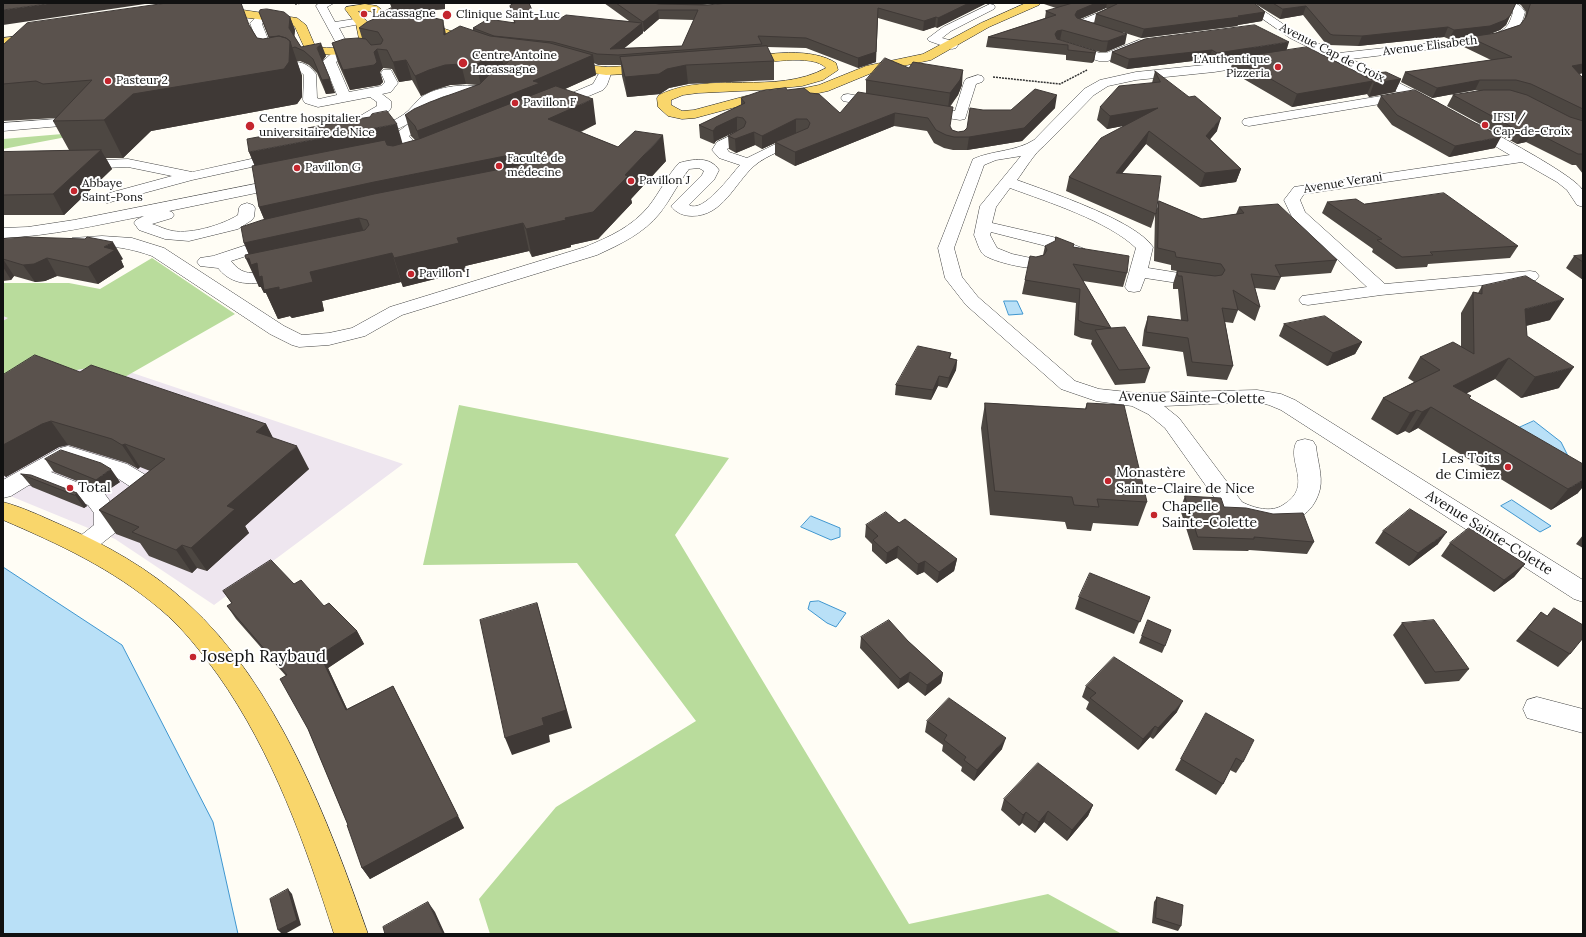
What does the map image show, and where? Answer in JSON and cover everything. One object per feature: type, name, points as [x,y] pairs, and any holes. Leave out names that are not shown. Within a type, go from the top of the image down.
[{"type":"main road","points":[[728,63],[802,57],[821,59],[832,66],[832,70],[827,74],[805,81],[765,86],[682,91],[664,98],[665,107],[673,112],[695,114],[746,100],[800,93],[838,83],[870,69],[927,57],[952,45],[985,25],[1035,3]]},
{"type":"main road","points":[[207,13],[263,16],[282,18],[296,22],[302,28],[309,46],[320,51],[346,48],[362,42],[365,38],[361,21],[347,6]]},
{"type":"main road","points":[[347,6],[373,8],[388,20],[417,28],[441,31],[487,47]]},
{"type":"main road","points":[[3,42],[48,38],[3,47]]},
{"type":"main road","points":[[555,58],[586,68],[606,71],[661,68]]},
{"type":"main road","points":[[3,510],[83,546],[114,562],[184,614],[205,638],[233,675],[259,715],[288,773],[317,837],[351,934]]},
{"type":"street","points":[[329,3],[321,6],[339,39]]},
{"type":"street","name":"Avenue Cap de Croix","points":[[1245,3],[1278,26],[1331,54],[1429,104],[1444,106]]},
{"type":"street","name":"Avenue Elisabeth","points":[[1331,54],[1487,40],[1508,33],[1516,23],[1519,12],[1517,8],[1509,3]]},
{"type":"street","points":[[952,45],[933,39],[947,29],[990,7]]},
{"type":"street","points":[[1069,29],[1110,12]]},
{"type":"street","points":[[263,16],[256,23],[269,58],[275,68],[293,64],[302,66],[310,74],[310,100],[318,103],[386,89],[392,83],[387,72]]},
{"type":"street","points":[[332,26],[361,21]]},
{"type":"street","points":[[1080,24],[1110,34]]},
{"type":"street","points":[[1260,28],[1278,26]]},
{"type":"street","points":[[1060,45],[1099,57],[1108,57],[1143,43],[1125,39]]},
{"type":"street","points":[[344,97],[329,61],[335,57],[359,53],[371,52],[378,55]]},
{"type":"street","name":"Avenue Sainte-Colette","points":[[1331,54],[1136,76],[1104,83],[1088,92],[1040,143],[1030,150],[989,157],[978,162],[946,248],[954,278],[972,301],[1068,385],[1096,395],[1137,400],[1257,396],[1274,399],[1583,592]]},
{"type":"street","points":[[576,90],[541,108],[598,87],[601,85],[606,71]]},
{"type":"street","points":[[958,132],[960,116],[970,82],[978,80]]},
{"type":"street","points":[[372,93],[384,101],[384,108],[353,126],[349,131],[358,133],[391,125],[403,120],[417,111],[425,100],[435,96],[467,89],[488,88],[486,94],[472,102]]},
{"type":"street","points":[[1249,122],[1412,95]]},
{"type":"street","points":[[848,98],[893,106]]},
{"type":"street","points":[[908,108],[960,116]]},
{"type":"street","points":[[347,145],[401,135],[418,123],[452,110]]},
{"type":"street","points":[[1464,122],[1562,179],[1582,197]]},
{"type":"street","points":[[3,127],[56,123]]},
{"type":"street","points":[[391,166],[407,166],[424,155],[413,148],[401,135]]},
{"type":"street","points":[[738,136],[722,145],[719,150],[724,156],[749,163]]},
{"type":"street","points":[[25,248],[102,240],[132,243],[158,252],[277,330],[299,341],[329,339],[358,332],[396,311],[592,251],[621,238],[640,226],[655,209],[684,166],[704,150],[708,166],[712,170],[709,178],[678,206],[684,211],[695,213],[706,209],[717,199],[749,163],[758,156],[802,137]]},
{"type":"street","points":[[1030,150],[1028,156],[988,206],[982,236],[990,251],[1007,258],[1034,264]]},
{"type":"street","points":[[107,198],[192,176],[294,154]]},
{"type":"street","name":"Avenue Verani","points":[[1380,290],[1298,214],[1292,200],[1299,190],[1526,157]]},
{"type":"street","points":[[65,165],[128,163],[192,176]]},
{"type":"street","points":[[1008,182],[1054,198],[1111,224],[1135,237],[1144,247],[1134,272],[1210,283]]},
{"type":"street","points":[[3,233],[28,232],[74,225],[298,184],[144,221],[142,223],[145,227],[171,236],[189,236],[232,226],[246,218],[247,208]]},
{"type":"street","points":[[984,226],[1047,241],[1083,255],[1097,257]]},
{"type":"street","points":[[179,265],[215,261],[269,242],[291,237]]},
{"type":"street","points":[[215,261],[224,264],[228,270],[238,278],[250,279],[302,268]]},
{"type":"street","points":[[1308,300],[1380,290],[1530,276]]},
{"type":"street","points":[[1137,400],[1156,409],[1172,423],[1234,508],[1244,514],[1261,518],[1282,516],[1302,505],[1309,488],[1305,446]]},
{"type":"street","points":[[3,490],[68,454],[119,469],[153,490],[83,546]]},
{"type":"street","points":[[26,477],[44,478],[96,499],[106,512],[105,529]]},
{"type":"street","points":[[1537,709],[1583,722]]},
{"type":"path","points":[[993,77],[1060,84],[1081,74],[1108,57]]},
{"type":"shaded area","points":[[3,314],[94,360],[403,464],[214,605],[115,539],[3,493]]},
{"type":"green space","points":[[98,131],[3,149],[3,139]]},
{"type":"green space","points":[[152,258],[235,314],[123,378],[88,368],[3,383],[3,321],[8,318],[3,316],[3,283],[69,283],[100,289]]},
{"type":"green space","points":[[459,405],[729,458],[675,535],[909,924],[1048,894],[1122,934],[490,934],[479,899],[556,807],[696,721],[577,563],[423,565]]},
{"type":"water","points":[[1004,301],[1017,301],[1023,314],[1009,315]]},
{"type":"water","points":[[1534,421],[1561,442],[1572,464],[1514,430]]},
{"type":"water","points":[[1512,500],[1551,526],[1540,532],[1501,506]]},
{"type":"water","points":[[811,516],[840,528],[840,537],[831,540],[801,527]]},
{"type":"water","points":[[3,567],[122,645],[213,822],[238,934],[3,934]]},
{"type":"water","points":[[819,601],[846,613],[836,627],[827,623],[808,609],[810,602]]},
{"type":"building","points":[[3,3],[54,3],[3,10]]},
{"type":"building","points":[[167,3],[241,3],[249,25],[257,38],[263,39],[279,36],[290,41],[289,62],[284,69],[133,94],[104,120],[53,121],[92,80],[43,84],[36,81],[3,84],[3,45],[27,23]]},
{"type":"building","points":[[514,3],[529,3],[534,15],[561,18],[566,15],[642,23],[610,49],[682,46],[698,10],[658,10],[643,22],[616,3],[707,5],[728,3],[969,3],[938,18],[936,17],[924,21],[878,8],[876,52],[858,58],[806,38],[758,36],[762,44],[618,55],[597,54],[553,42],[494,36],[473,28],[488,19],[515,23],[510,6]]},
{"type":"building","points":[[1073,3],[1096,3],[1077,11],[1075,15],[1077,18],[1127,34],[1108,41],[1102,41],[1062,30],[1057,31],[1055,34],[1057,39],[1096,51],[1095,53],[1068,50],[1068,45],[988,37],[1056,15],[1046,11]]},
{"type":"building","points":[[1117,3],[1254,3],[1265,12],[1238,16],[1240,17],[1144,29],[1096,14]]},
{"type":"building","points":[[1273,3],[1516,3],[1510,16],[1505,20],[1490,26],[1454,30],[1448,27],[1362,36],[1330,34],[1306,6],[1283,9]]},
{"type":"building","points":[[1531,3],[1583,3],[1583,64],[1572,66],[1583,78],[1583,109],[1531,84],[1516,80],[1480,80],[1437,88],[1405,72],[1512,57],[1469,37],[1496,33],[1520,25],[1526,17]]},
{"type":"building","points":[[391,8],[443,20],[444,35],[460,26],[490,36],[550,43],[593,55],[533,81],[540,83],[417,131],[415,126],[405,115],[430,102],[480,84],[489,75],[488,72],[507,63],[512,57],[509,53],[501,53],[487,58],[476,65],[445,65],[415,76],[406,60],[393,62],[387,50],[377,49],[374,52],[377,62],[374,65],[343,70],[332,43],[344,39],[358,38],[366,39],[371,45],[381,44],[383,40],[378,32],[359,28]]},
{"type":"building","points":[[267,9],[284,12],[290,17],[289,28],[301,47],[321,43],[317,48],[330,79],[322,80],[313,59],[304,51],[295,47],[292,48],[290,41],[286,38],[279,36],[269,37],[259,12],[260,10]]},
{"type":"building","points":[[1255,25],[1289,42],[1217,53],[1212,50],[1129,59],[1112,52],[1145,39]]},
{"type":"building","points":[[767,46],[774,61],[686,65],[667,69],[659,74],[625,77],[620,57]]},
{"type":"building","points":[[1307,47],[1372,80],[1366,74],[1386,72],[1401,79],[1374,83],[1373,81],[1297,94],[1234,58]]},
{"type":"building","points":[[885,58],[909,68],[913,62],[963,70],[960,80],[950,93],[866,80]]},
{"type":"building","points":[[1155,71],[1189,97],[1195,96],[1221,118],[1206,136],[1241,169],[1205,173],[1149,131],[1116,173],[1161,176],[1156,214],[1069,177],[1101,138],[1158,108],[1110,116],[1100,107],[1119,86],[1160,82]]},
{"type":"building","points":[[556,86],[593,99],[548,119],[618,147],[635,131],[663,135],[625,175],[628,176],[593,212],[526,229],[523,223],[457,238],[459,243],[394,258],[392,253],[310,272],[313,282],[279,290],[279,287],[264,290],[262,276],[259,277],[257,263],[251,265],[249,258],[246,259],[245,255],[365,230],[369,225],[367,220],[359,218],[244,243],[241,227],[262,220],[374,194],[521,165],[525,160],[522,156],[515,154],[259,207],[252,166],[385,140],[387,145],[393,146],[419,139]]},
{"type":"building","points":[[786,88],[787,90],[804,88],[810,93],[819,94],[840,113],[858,92],[953,107],[950,126],[952,130],[958,132],[964,131],[967,128],[970,108],[983,110],[1011,110],[1035,89],[1057,95],[1024,128],[969,137],[954,137],[936,130],[928,118],[895,113],[795,152],[775,142],[808,128],[810,123],[807,119],[796,119],[762,136],[754,132],[735,139],[728,136],[744,127],[746,122],[743,118],[737,117],[716,127],[713,131],[699,125],[745,103],[741,98],[761,91]]},
{"type":"building","points":[[1415,90],[1501,137],[1455,146],[1397,115],[1381,96]]},
{"type":"building","points":[[1484,90],[1510,90],[1527,95],[1570,117],[1583,121],[1583,154],[1578,154],[1533,131],[1523,133],[1453,95]]},
{"type":"building","points":[[387,111],[397,124],[249,152],[247,139],[370,117],[372,114]]},
{"type":"building","points":[[101,150],[53,194],[3,195],[3,152]]},
{"type":"building","points":[[1444,193],[1518,246],[1430,252],[1433,255],[1402,257],[1377,240],[1382,239],[1327,202],[1356,199],[1364,204]]},
{"type":"building","points":[[1159,201],[1202,219],[1244,213],[1239,207],[1278,204],[1337,260],[1275,265],[1281,277],[1251,274],[1260,307],[1233,290],[1238,310],[1222,308],[1233,366],[1192,362],[1188,338],[1146,332],[1148,316],[1188,321],[1182,276],[1178,276],[1177,271],[1215,276],[1222,275],[1225,270],[1221,264],[1176,257],[1175,252],[1158,248]]},
{"type":"building","points":[[26,237],[85,239],[87,237],[113,242],[104,247],[115,250],[88,267],[47,258],[34,264],[23,265],[3,259],[3,239]]},
{"type":"building","points":[[1056,237],[1074,244],[1073,247],[1129,256],[1127,273],[1073,264],[1111,328],[1084,323],[1078,320],[1080,289],[1025,280],[1030,256],[1036,257],[1044,255],[1047,250],[1045,246],[1055,241]]},
{"type":"building","points":[[1583,255],[1583,262],[1574,256]]},
{"type":"building","points":[[1526,276],[1564,299],[1525,309],[1527,336],[1574,367],[1535,377],[1509,358],[1453,386],[1471,396],[1469,398],[1583,464],[1583,480],[1568,489],[1431,407],[1422,412],[1417,410],[1410,413],[1383,398],[1440,370],[1420,357],[1453,342],[1474,354],[1473,292],[1482,294],[1482,286]]},
{"type":"building","points":[[1325,316],[1362,342],[1333,353],[1284,324]]},
{"type":"building","points":[[1125,327],[1150,368],[1119,370],[1095,330]]},
{"type":"building","points":[[918,346],[951,353],[949,358],[957,360],[949,378],[939,376],[933,390],[896,385]]},
{"type":"building","points":[[35,355],[80,372],[91,365],[266,424],[256,432],[297,446],[227,506],[235,509],[191,548],[182,545],[176,550],[132,532],[139,527],[99,510],[165,459],[125,444],[122,445],[112,439],[51,421],[42,424],[3,445],[3,375]]},
{"type":"building","points":[[985,403],[1086,409],[1087,403],[1124,405],[1147,502],[1097,499],[1099,507],[1074,505],[1072,497],[995,491]]},
{"type":"building","points":[[61,450],[101,463],[111,469],[96,480],[45,459]]},
{"type":"building","points":[[21,474],[31,475],[77,493],[75,495]]},
{"type":"building","points":[[1185,496],[1221,498],[1224,507],[1246,508],[1273,514],[1303,513],[1314,542],[1254,537],[1254,539],[1198,537]]},
{"type":"building","points":[[1410,509],[1447,532],[1418,553],[1383,531]]},
{"type":"building","points":[[886,512],[899,523],[905,519],[957,559],[939,572],[925,561],[918,564],[898,546],[887,553],[873,540],[878,536],[866,525]]},
{"type":"building","points":[[1469,528],[1525,564],[1504,580],[1450,543]]},
{"type":"building","points":[[271,560],[294,584],[301,580],[324,606],[329,603],[357,631],[320,655],[346,710],[393,686],[458,816],[362,868],[348,825],[308,729],[280,679],[287,675],[227,606],[232,603],[223,591]]},
{"type":"building","points":[[1090,573],[1150,597],[1140,622],[1079,597]]},
{"type":"building","points":[[537,603],[566,710],[542,718],[544,725],[505,738],[480,620]]},
{"type":"building","points":[[1554,608],[1583,625],[1583,638],[1570,654],[1527,629],[1541,612],[1547,616]]},
{"type":"building","points":[[889,620],[908,641],[943,673],[927,685],[910,672],[900,679],[861,637]]},
{"type":"building","points":[[1148,620],[1171,630],[1165,646],[1142,636]]},
{"type":"building","points":[[1434,620],[1469,669],[1435,672],[1402,623]]},
{"type":"building","points":[[1114,657],[1183,701],[1158,728],[1155,726],[1143,739],[1090,698],[1096,693],[1086,686]]},
{"type":"building","points":[[949,698],[1006,738],[977,770],[964,760],[966,757],[944,740],[947,735],[927,721]]},
{"type":"building","points":[[1206,713],[1254,740],[1243,762],[1236,758],[1223,784],[1181,759]]},
{"type":"building","points":[[1038,763],[1093,805],[1072,830],[1048,811],[1039,822],[1026,812],[1023,815],[1004,799]]},
{"type":"building","points":[[288,889],[297,920],[278,930],[270,899]]},
{"type":"building","points":[[1157,897],[1183,905],[1181,926],[1156,918]]},
{"type":"building","points":[[428,902],[443,934],[385,934],[383,927]]},
{"type":"place","name":"Lacassagne","points":[[364,14]]},
{"type":"place","name":"Clinique Saint-Luc","points":[[447,15]]},
{"type":"place","name":"Centre Antoine Lacassagne","points":[[463,63]]},
{"type":"place","name":"L'Authentique Pizzeria","points":[[1278,67]]},
{"type":"place","name":"Pasteur 2","points":[[108,81]]},
{"type":"place","name":"Pavillon F","points":[[515,103]]},
{"type":"place","name":"IFSI / Cap-de-Croix","points":[[1485,125]]},
{"type":"place","name":"Centre hospitalier universitaire de Nice","points":[[250,126]]},
{"type":"place","name":"Faculté de médecine","points":[[499,166]]},
{"type":"place","name":"Pavillon G","points":[[297,168]]},
{"type":"place","name":"Pavillon J","points":[[631,181]]},
{"type":"place","name":"Abbaye Saint-Pons","points":[[74,191]]},
{"type":"place","name":"Pavillon I","points":[[411,274]]},
{"type":"place","name":"Les Toits de Cimiez","points":[[1508,467]]},
{"type":"place","name":"Monastère Sainte-Claire de Nice","points":[[1108,481]]},
{"type":"place","name":"Total","points":[[70,488]]},
{"type":"place","name":"Chapelle Sainte-Colette","points":[[1154,515]]},
{"type":"place","name":"Joseph Raybaud","points":[[193,657]]}]
